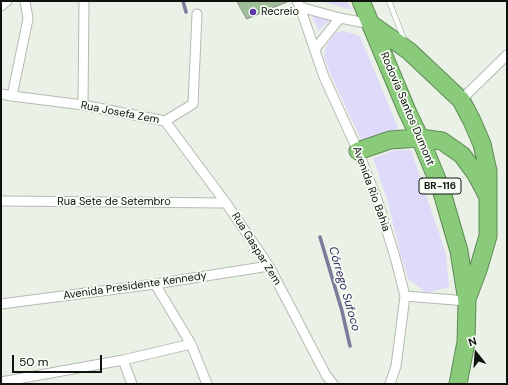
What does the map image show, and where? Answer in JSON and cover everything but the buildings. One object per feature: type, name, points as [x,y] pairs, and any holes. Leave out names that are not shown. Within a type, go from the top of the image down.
[{"type":"highway","name":"Rodovia Santos Dumont","points":[[361,1],[442,189],[459,251],[466,301],[466,342],[458,384]]},
{"type":"highway","points":[[371,24],[409,51],[461,100],[482,144],[488,171],[488,236],[478,270],[466,301]]},
{"type":"highway","points":[[358,151],[390,140],[420,138],[442,141],[462,155],[476,174],[489,199]]},
{"type":"street","points":[[1,6],[6,1]]},
{"type":"street","points":[[12,96],[28,19],[25,1]]},
{"type":"street","points":[[83,105],[84,1]]},
{"type":"street","points":[[299,4],[340,18],[371,24]]},
{"type":"street","name":"Avenida Rio Bahia","points":[[299,4],[324,77],[358,151],[378,202],[405,296],[396,366],[390,384]]},
{"type":"street","name":"Rua Josefa Zem","points":[[1,94],[83,105],[166,121],[193,104],[197,14]]},
{"type":"street","points":[[315,49],[340,18]]},
{"type":"street","points":[[461,100],[507,55]]},
{"type":"street","name":"Rua Gaspar Zem","points":[[166,121],[226,203],[269,266],[326,375],[333,384]]},
{"type":"street","name":"Rua Sete de Setembro","points":[[1,201],[226,203]]},
{"type":"street","name":"Avenida Presidente Kennedy","points":[[1,304],[155,284],[269,266]]},
{"type":"street","points":[[155,284],[191,344],[207,384]]},
{"type":"street","points":[[405,296],[466,301]]},
{"type":"street","points":[[1,382],[123,360],[191,344]]},
{"type":"street","points":[[123,360],[132,384]]},
{"type":"lane","points":[[389,1],[409,51]]},
{"type":"shaded area","points":[[320,1],[347,1],[352,10]]},
{"type":"shaded area","points":[[311,14],[331,21],[324,25],[319,32]]},
{"type":"shaded area","points":[[342,31],[360,36],[401,135],[363,144],[329,71],[324,56],[326,47],[331,38],[336,33]]},
{"type":"shaded area","points":[[395,150],[411,150],[446,254],[449,287],[427,293],[408,279],[387,199],[373,158]]},
{"type":"waterway","name":"Córrego Sufoco","points":[[183,1],[186,12]]},
{"type":"waterway","name":"Córrego Sufoco","points":[[320,237],[342,311],[350,346]]},
{"type":"place","name":"Recreio","points":[[253,12]]}]
